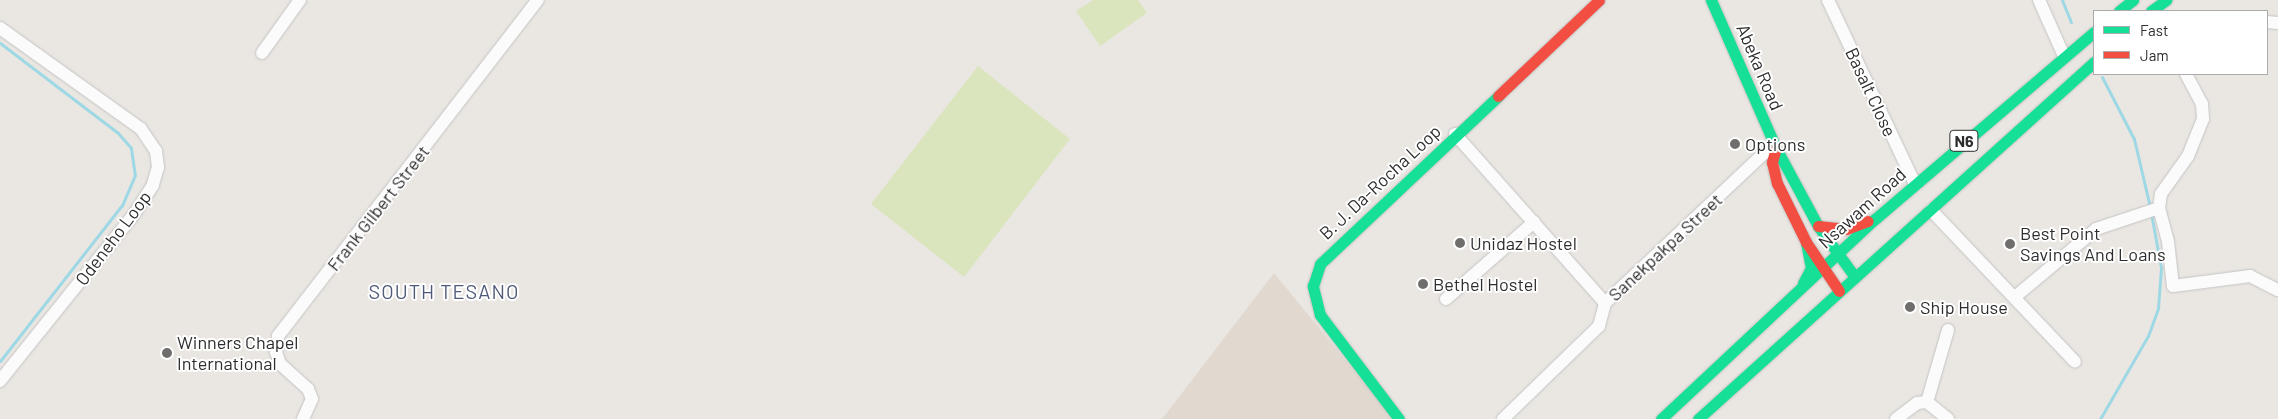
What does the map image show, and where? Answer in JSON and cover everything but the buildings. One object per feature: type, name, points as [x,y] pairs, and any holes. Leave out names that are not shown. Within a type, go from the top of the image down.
[{"type":"main road","name":"B. J. Da-Rocha Loop","points":[[1399,419],[1320,315],[1313,286],[1320,264],[1341,240],[1599,0]]},
{"type":"main road","name":"Abeka Road","points":[[1711,0],[1775,146],[1818,226],[1836,254],[1855,277]]},
{"type":"main road","points":[[2120,10],[2132,0]]},
{"type":"main road","points":[[2152,10],[2166,0]]},
{"type":"main road","name":"Nsawam Road","points":[[1661,419],[1803,283],[1915,184],[2093,33]]},
{"type":"main road","name":"N6","points":[[1698,419],[2093,63]]},
{"type":"main road","name":"Abeka Road","points":[[1775,146],[1772,162],[1777,183],[1806,242],[1839,291]]},
{"type":"main road","points":[[1818,226],[1846,229],[1875,219]]},
{"type":"main road","points":[[1803,283],[1810,268],[1806,242]]},
{"type":"street","points":[[262,53],[300,0]]},
{"type":"street","name":"Basalt Close","points":[[1828,0],[1915,184]]},
{"type":"street","points":[[2039,0],[2064,56]]},
{"type":"street","name":"Frank Gilbert Street","points":[[303,419],[312,399],[308,389],[280,364],[278,336],[535,1]]},
{"type":"street","name":"Odeneho Loop","points":[[0,28],[142,129],[156,151],[158,167],[153,185],[136,213],[0,381]]},
{"type":"street","points":[[2187,75],[2202,104],[2198,136],[2161,194],[2159,208],[2168,242],[2173,286],[2250,276],[2278,290]]},
{"type":"street","points":[[1455,134],[1605,303]]},
{"type":"street","name":"Sanekpakpa Street","points":[[1503,419],[1599,326],[1605,303],[1775,146]]},
{"type":"street","points":[[2016,296],[2096,229],[2159,208]]},
{"type":"street","points":[[1931,210],[2016,296],[2075,362]]},
{"type":"street","points":[[1446,299],[1534,222]]},
{"type":"street","points":[[1896,419],[1922,402],[1948,330]]},
{"type":"street","points":[[1922,402],[1948,419]]},
{"type":"shaded area","points":[[1274,273],[1394,419],[1162,419]]},
{"type":"green space","points":[[1093,0],[1138,0],[1147,13],[1100,46],[1076,11]]},
{"type":"green space","points":[[978,66],[1070,139],[964,277],[871,204]]},
{"type":"waterway","points":[[2062,0],[2071,22]]},
{"type":"waterway","points":[[0,43],[118,133],[131,148],[135,175],[122,205],[0,361]]},
{"type":"waterway","points":[[2102,77],[2134,139],[2150,207]]},
{"type":"waterway","points":[[2100,419],[2148,336],[2158,308],[2161,268],[2151,213]]},
{"type":"traffic: fast","points":[[1711,0],[1776,148],[1818,226],[1855,277]]},
{"type":"traffic: fast","points":[[2120,10],[2133,0]]},
{"type":"traffic: fast","points":[[2152,10],[2166,0]]},
{"type":"traffic: fast","points":[[1661,419],[1875,219],[2093,33]]},
{"type":"traffic: fast","points":[[1698,419],[2093,63]]},
{"type":"traffic: fast","points":[[1399,419],[1320,315],[1313,286],[1320,264],[1498,96]]},
{"type":"traffic: fast","points":[[1803,283],[1811,268],[1806,242]]},
{"type":"traffic: jam","points":[[1498,96],[1599,0]]},
{"type":"traffic: jam","points":[[1776,148],[1772,162],[1777,183],[1806,242],[1839,291]]},
{"type":"traffic: jam","points":[[1818,226],[1846,229],[1868,221]]},
{"type":"place","name":"Options","points":[[1735,144]]},
{"type":"place","name":"Unidaz Hostel","points":[[1460,243]]},
{"type":"place","name":"Best Point Savings And Loans","points":[[2010,244]]},
{"type":"place","name":"Bethel Hostel","points":[[1423,284]]},
{"type":"place","name":"Ship House","points":[[1910,307]]},
{"type":"place","name":"Winners Chapel International","points":[[167,353]]},
{"type":"district","name":"SOUTH TESANO","points":[[444,291]]}]
